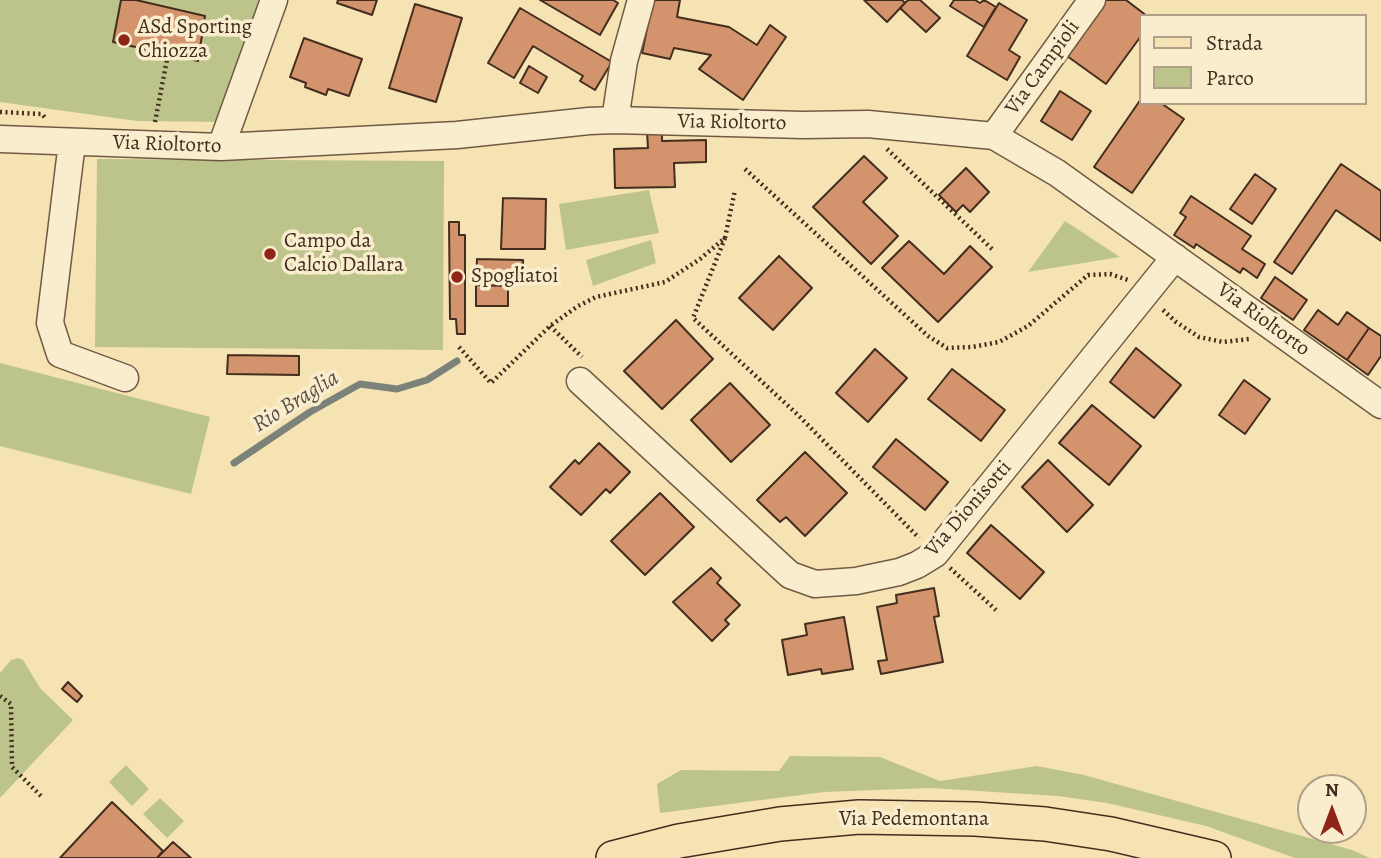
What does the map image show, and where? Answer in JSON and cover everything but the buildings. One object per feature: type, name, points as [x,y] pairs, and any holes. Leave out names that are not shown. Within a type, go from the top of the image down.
[{"type":"main road","name":"Via Pedemontana","points":[[613,858],[679,841],[768,826],[859,817],[975,819],[1045,824],[1111,834],[1214,858]]},
{"type":"street","points":[[221,147],[274,0]]},
{"type":"street","points":[[615,120],[624,61],[641,0]]},
{"type":"street","name":"Via Campioli","points":[[994,136],[1091,0]]},
{"type":"street","name":"Via Rioltorto","points":[[0,139],[221,147],[457,135],[615,120],[868,124],[994,136],[1057,173],[1381,405]]},
{"type":"street","points":[[72,142],[50,323],[60,354],[125,378]]},
{"type":"street","name":"Via Dionisotti","points":[[580,381],[790,575],[815,584],[856,581],[899,572],[935,554],[1175,257]]},
{"type":"path","points":[[154,130],[168,54]]},
{"type":"path","points":[[0,112],[42,114]]},
{"type":"path","points":[[868,124],[871,133],[992,249]]},
{"type":"path","points":[[746,169],[928,336],[947,348],[999,342],[1028,326],[1088,275],[1110,274],[1131,282]]},
{"type":"path","points":[[735,190],[725,238],[693,318],[798,415],[935,554],[996,610]]},
{"type":"path","points":[[458,347],[491,383],[550,326],[578,306],[596,297],[665,282],[700,259],[725,238]]},
{"type":"path","points":[[1158,306],[1199,337],[1223,342],[1250,339],[1269,324]]},
{"type":"path","points":[[550,326],[582,356],[580,381]]},
{"type":"path","points":[[0,696],[11,704],[12,767],[41,796]]},
{"type":"green space","name":"ASd Sporting Chiozza","points":[[0,0],[261,0],[224,122],[137,121],[0,102]]},
{"type":"green space","name":"Campo da Calcio Dallara","points":[[97,159],[444,161],[443,350],[95,347]]},
{"type":"green space","points":[[649,190],[659,233],[566,250],[559,204]]},
{"type":"green space","points":[[1065,221],[1120,257],[1028,272]]},
{"type":"green space","points":[[651,240],[656,263],[593,286],[586,260]]},
{"type":"green space","points":[[0,363],[210,417],[191,494],[0,446]]},
{"type":"green space","points":[[11,660],[23,660],[40,688],[73,720],[0,798],[0,673]]},
{"type":"green space","points":[[790,756],[880,757],[940,781],[1037,766],[1084,775],[1297,835],[1297,844],[1331,844],[1370,858],[1295,858],[1206,826],[1107,803],[1058,796],[930,788],[824,792],[660,813],[657,784],[681,770],[779,771]]},
{"type":"green space","points":[[126,765],[149,789],[132,806],[109,782]]},
{"type":"green space","points":[[160,798],[184,821],[167,838],[143,814]]},
{"type":"waterway","name":"Rio Braglia","points":[[234,463],[310,412],[360,384],[397,389],[427,380],[457,361]]},
{"type":"place","name":"ASd Sporting Chiozza","points":[[124,40]]},
{"type":"place","name":"Campo da Calcio Dallara","points":[[270,254]]},
{"type":"place","name":"Spogliatoi","points":[[457,277]]}]
